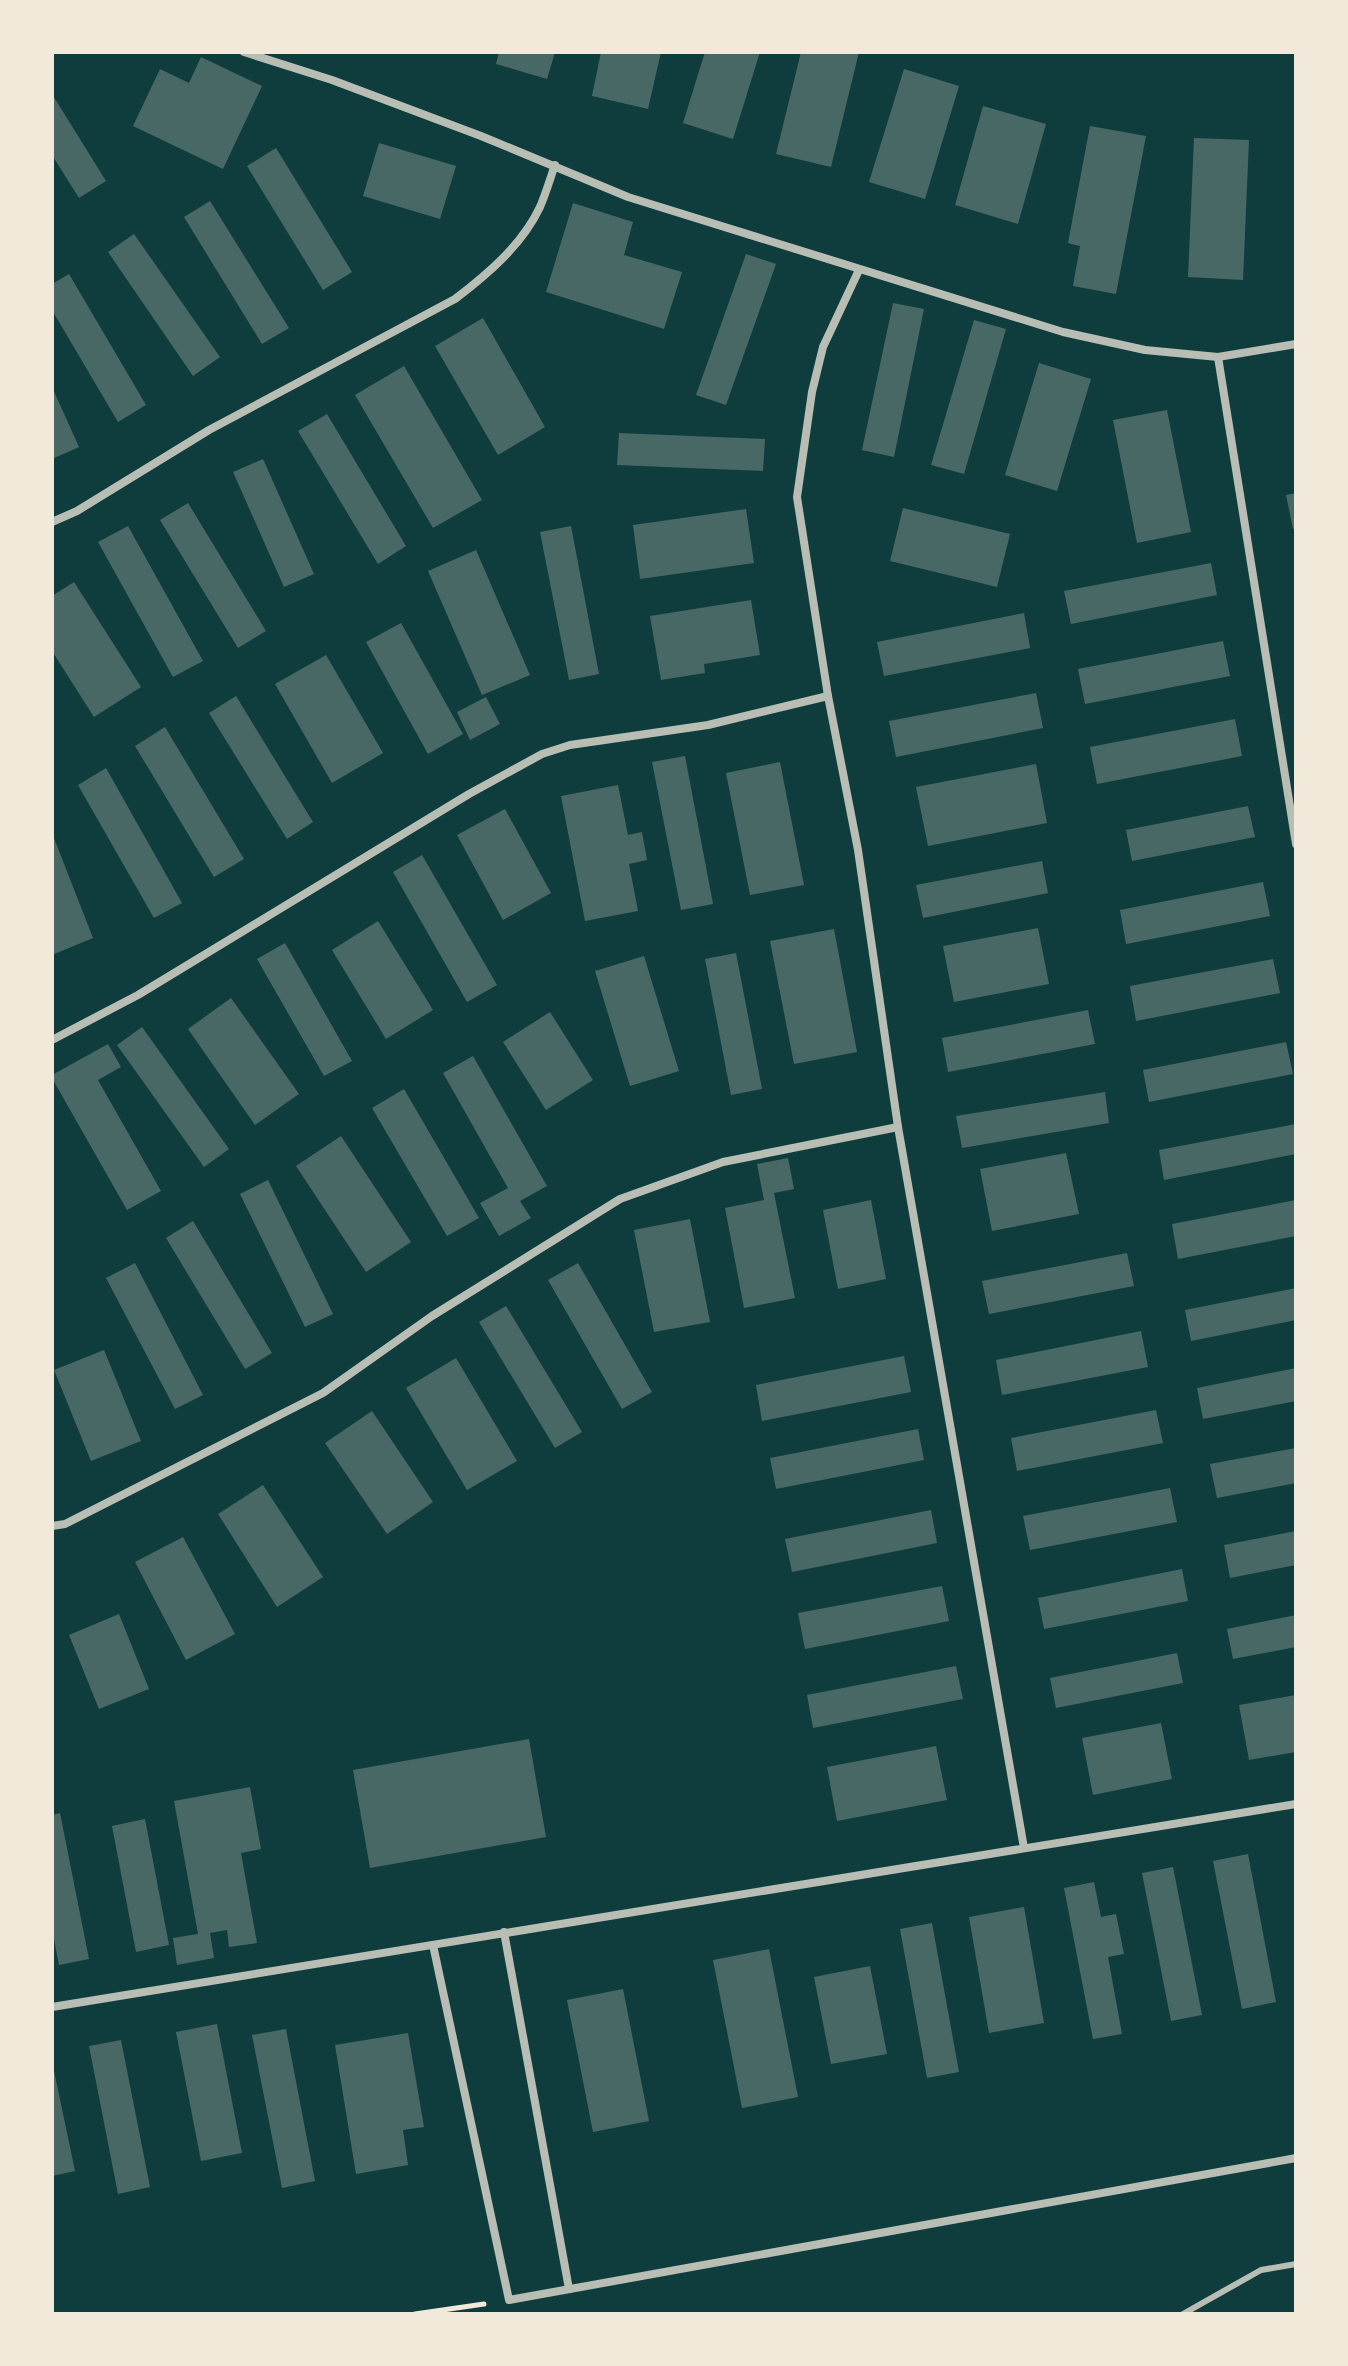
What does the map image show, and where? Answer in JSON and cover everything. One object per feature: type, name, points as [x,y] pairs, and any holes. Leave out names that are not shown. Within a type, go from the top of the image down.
[{"type":"street","points":[[244,52],[332,80],[555,165],[628,197],[1063,332],[1145,350],[1218,357],[1296,344]]},
{"type":"street","points":[[52,522],[77,511],[209,430],[455,299],[488,275],[517,241],[539,209],[555,165]]},
{"type":"street","points":[[859,270],[823,347],[812,392],[797,497],[828,696],[858,850],[898,1127],[1024,1848]]},
{"type":"street","points":[[1218,357],[1296,844]]},
{"type":"street","points":[[52,1040],[138,995],[469,794],[542,754],[570,745],[708,725],[828,696]]},
{"type":"street","points":[[52,1526],[65,1524],[323,1393],[432,1316],[620,1199],[723,1162],[898,1127]]},
{"type":"street","points":[[52,2007],[1296,1804]]},
{"type":"street","points":[[504,1932],[569,2289]]},
{"type":"street","points":[[433,1945],[509,2300],[1296,2158]]},
{"type":"lane","points":[[1183,2314],[1261,2270],[1296,2264]]},
{"type":"path","points":[[415,2314],[509,2300]]},
{"type":"building","points":[[499,52],[555,52],[547,79],[496,64]]},
{"type":"building","points":[[601,52],[661,52],[648,109],[592,96]]},
{"type":"building","points":[[705,52],[760,52],[733,139],[683,123]]},
{"type":"building","points":[[801,52],[859,52],[831,167],[776,154]]},
{"type":"building","points":[[201,57],[262,86],[223,169],[133,126],[160,69],[189,83]]},
{"type":"building","points":[[904,69],[959,86],[925,199],[869,182]]},
{"type":"building","points":[[52,94],[106,181],[79,198],[52,155]]},
{"type":"building","points":[[983,106],[1046,124],[1018,224],[955,205]]},
{"type":"building","points":[[1090,126],[1146,136],[1116,294],[1073,286],[1080,246],[1068,243]]},
{"type":"building","points":[[1194,138],[1249,140],[1243,280],[1188,277]]},
{"type":"building","points":[[379,143],[456,166],[440,219],[363,196]]},
{"type":"building","points":[[276,148],[352,272],[323,290],[247,166]]},
{"type":"building","points":[[210,201],[289,328],[262,344],[184,217]]},
{"type":"building","points":[[573,203],[633,222],[624,255],[682,272],[664,329],[546,292]]},
{"type":"building","points":[[134,234],[220,357],[193,376],[108,252]]},
{"type":"building","points":[[746,254],[776,264],[726,405],[696,395]]},
{"type":"building","points":[[69,274],[146,405],[118,422],[52,310],[52,284]]},
{"type":"building","points":[[893,303],[924,309],[894,457],[862,450]]},
{"type":"building","points":[[483,318],[545,427],[498,455],[435,346]]},
{"type":"building","points":[[974,320],[1006,329],[964,474],[931,465]]},
{"type":"building","points":[[1039,363],[1091,379],[1057,491],[1005,475]]},
{"type":"building","points":[[404,366],[482,500],[433,528],[355,395]]},
{"type":"building","points":[[52,387],[79,447],[52,459]]},
{"type":"building","points":[[1167,410],[1191,532],[1137,543],[1113,420]]},
{"type":"building","points":[[327,414],[406,546],[378,564],[298,431]]},
{"type":"building","points":[[619,433],[765,439],[763,471],[617,465]]},
{"type":"building","points":[[263,459],[314,574],[284,587],[233,472]]},
{"type":"building","points":[[1296,493],[1296,528],[1293,529],[1286,495]]},
{"type":"building","points":[[188,503],[266,631],[238,648],[160,520]]},
{"type":"building","points":[[903,508],[1010,534],[997,587],[890,561]]},
{"type":"building","points":[[746,509],[754,563],[640,579],[633,525]]},
{"type":"building","points":[[128,526],[203,661],[173,677],[98,542]]},
{"type":"building","points":[[571,526],[599,674],[569,680],[540,532]]},
{"type":"building","points":[[476,550],[530,675],[482,695],[428,571]]},
{"type":"building","points":[[1211,563],[1217,595],[1071,624],[1064,591]]},
{"type":"building","points":[[74,582],[141,687],[94,717],[52,651],[52,596]]},
{"type":"building","points":[[751,600],[760,655],[704,664],[705,673],[661,680],[650,616]]},
{"type":"building","points":[[1024,613],[1030,648],[884,676],[877,642]]},
{"type":"building","points":[[401,623],[463,734],[428,754],[366,642]]},
{"type":"building","points":[[1223,641],[1230,676],[1085,704],[1078,669]]},
{"type":"building","points":[[326,655],[383,753],[332,783],[275,684]]},
{"type":"building","points":[[1036,693],[1043,728],[896,757],[889,721]]},
{"type":"building","points":[[236,696],[313,822],[287,839],[209,713]]},
{"type":"building","points":[[486,697],[500,724],[470,740],[457,712]]},
{"type":"building","points":[[1235,719],[1242,756],[1097,784],[1090,747]]},
{"type":"building","points":[[165,727],[244,859],[214,877],[135,746]]},
{"type":"building","points":[[685,756],[713,904],[681,910],[652,762]]},
{"type":"building","points":[[780,762],[804,885],[750,895],[726,773]]},
{"type":"building","points":[[1036,764],[1047,823],[928,846],[916,787]]},
{"type":"building","points":[[106,768],[182,903],[154,918],[78,785]]},
{"type":"building","points":[[618,785],[628,835],[642,832],[647,860],[629,864],[638,911],[585,921],[561,796]]},
{"type":"building","points":[[1248,806],[1255,837],[1132,861],[1126,830]]},
{"type":"building","points":[[505,809],[551,893],[503,920],[457,835]]},
{"type":"building","points":[[52,833],[93,938],[52,955]]},
{"type":"building","points":[[422,855],[497,985],[467,1002],[393,872]]},
{"type":"building","points":[[1042,861],[1048,893],[923,918],[916,885]]},
{"type":"building","points":[[1263,882],[1270,916],[1126,944],[1120,910]]},
{"type":"building","points":[[378,921],[433,1010],[386,1039],[332,950]]},
{"type":"building","points":[[1038,928],[1049,984],[954,1002],[943,946]]},
{"type":"building","points":[[834,929],[857,1052],[794,1064],[770,941]]},
{"type":"building","points":[[285,943],[352,1061],[324,1076],[257,959]]},
{"type":"building","points":[[736,953],[762,1089],[731,1095],[705,959]]},
{"type":"building","points":[[644,956],[679,1071],[630,1086],[595,971]]},
{"type":"building","points":[[1273,959],[1280,993],[1136,1021],[1130,986]]},
{"type":"building","points":[[231,998],[299,1094],[255,1125],[188,1029]]},
{"type":"building","points":[[1088,1010],[1095,1044],[948,1072],[942,1038]]},
{"type":"building","points":[[550,1012],[593,1080],[546,1110],[503,1042]]},
{"type":"building","points":[[142,1027],[229,1149],[204,1167],[117,1045]]},
{"type":"building","points":[[1286,1042],[1293,1074],[1149,1102],[1143,1070]]},
{"type":"building","points":[[108,1044],[121,1067],[98,1080],[161,1191],[127,1210],[52,1078],[52,1075]]},
{"type":"building","points":[[473,1056],[547,1186],[520,1201],[531,1218],[499,1236],[480,1203],[508,1188],[443,1073]]},
{"type":"building","points":[[404,1089],[479,1218],[447,1236],[372,1108]]},
{"type":"building","points":[[1105,1092],[1109,1123],[962,1148],[956,1116]]},
{"type":"building","points":[[1296,1124],[1296,1154],[1164,1180],[1159,1150]]},
{"type":"building","points":[[341,1136],[411,1242],[366,1272],[296,1166]]},
{"type":"building","points":[[1066,1153],[1079,1214],[992,1231],[980,1169]]},
{"type":"building","points":[[788,1158],[794,1189],[774,1193],[795,1298],[744,1308],[725,1208],[764,1200],[757,1164]]},
{"type":"building","points":[[268,1180],[333,1314],[305,1327],[240,1194]]},
{"type":"building","points":[[871,1200],[886,1279],[838,1289],[823,1210]]},
{"type":"building","points":[[1296,1200],[1296,1236],[1178,1259],[1172,1224]]},
{"type":"building","points":[[690,1219],[710,1322],[654,1332],[634,1230]]},
{"type":"building","points":[[193,1221],[272,1353],[245,1369],[166,1238]]},
{"type":"building","points":[[1127,1253],[1134,1286],[989,1314],[982,1281]]},
{"type":"building","points":[[135,1263],[203,1395],[175,1409],[106,1278]]},
{"type":"building","points":[[578,1263],[652,1392],[622,1409],[548,1280]]},
{"type":"building","points":[[1296,1288],[1296,1320],[1191,1341],[1185,1310]]},
{"type":"building","points":[[506,1306],[582,1432],[555,1448],[479,1322]]},
{"type":"building","points":[[1141,1331],[1148,1367],[1002,1395],[996,1360]]},
{"type":"building","points":[[104,1350],[141,1441],[91,1461],[54,1370]]},
{"type":"building","points":[[904,1356],[911,1392],[762,1421],[756,1385]]},
{"type":"building","points":[[456,1358],[517,1461],[467,1490],[406,1388]]},
{"type":"building","points":[[1296,1368],[1296,1401],[1203,1419],[1197,1388]]},
{"type":"building","points":[[1156,1410],[1163,1443],[1017,1471],[1011,1438]]},
{"type":"building","points":[[372,1411],[433,1502],[387,1534],[325,1443]]},
{"type":"building","points":[[918,1429],[924,1460],[776,1489],[770,1458]]},
{"type":"building","points":[[1296,1448],[1296,1483],[1217,1498],[1210,1464]]},
{"type":"building","points":[[263,1485],[323,1577],[277,1607],[218,1514]]},
{"type":"building","points":[[1170,1488],[1177,1522],[1030,1550],[1023,1516]]},
{"type":"building","points":[[931,1510],[937,1543],[792,1572],[785,1539]]},
{"type":"building","points":[[1296,1531],[1296,1565],[1230,1578],[1224,1545]]},
{"type":"building","points":[[183,1537],[235,1634],[186,1660],[135,1562]]},
{"type":"building","points":[[1182,1569],[1188,1601],[1044,1629],[1038,1598]]},
{"type":"building","points":[[942,1586],[949,1621],[805,1649],[798,1613]]},
{"type":"building","points":[[119,1614],[149,1689],[99,1709],[69,1635]]},
{"type":"building","points":[[1296,1615],[1296,1647],[1233,1659],[1227,1629]]},
{"type":"building","points":[[1177,1653],[1183,1683],[1056,1708],[1050,1678]]},
{"type":"building","points":[[956,1666],[963,1699],[813,1728],[807,1695]]},
{"type":"building","points":[[1296,1695],[1296,1752],[1249,1760],[1239,1705]]},
{"type":"building","points":[[1161,1723],[1172,1779],[1093,1795],[1082,1738]]},
{"type":"building","points":[[529,1739],[546,1837],[370,1868],[353,1770]]},
{"type":"building","points":[[936,1746],[947,1800],[837,1821],[827,1767]]},
{"type":"building","points":[[250,1787],[261,1849],[241,1853],[257,1943],[229,1947],[227,1930],[210,1933],[214,1958],[177,1965],[173,1938],[198,1934],[174,1801]]},
{"type":"building","points":[[60,1813],[89,1959],[59,1965],[52,1929],[52,1815]]},
{"type":"building","points":[[145,1819],[169,1945],[136,1952],[112,1826]]},
{"type":"building","points":[[1248,1854],[1276,2002],[1242,2009],[1213,1861]]},
{"type":"building","points":[[1173,1867],[1202,2015],[1171,2021],[1142,1873]]},
{"type":"building","points":[[1094,1882],[1101,1917],[1116,1914],[1124,1954],[1108,1957],[1122,2034],[1093,2039],[1064,1888]]},
{"type":"building","points":[[1024,1907],[1044,2023],[989,2033],[969,1917]]},
{"type":"building","points":[[932,1923],[959,2072],[927,2078],[900,1929]]},
{"type":"building","points":[[769,1949],[798,2097],[742,2108],[713,1960]]},
{"type":"building","points":[[870,1966],[887,2054],[831,2064],[814,1977]]},
{"type":"building","points":[[623,1989],[649,2121],[593,2132],[567,2000]]},
{"type":"building","points":[[217,2024],[242,2153],[201,2161],[176,2032]]},
{"type":"building","points":[[286,2029],[315,2181],[282,2188],[252,2035]]},
{"type":"building","points":[[408,2033],[424,2127],[403,2130],[408,2165],[356,2174],[335,2045]]},
{"type":"building","points":[[121,2040],[150,2187],[118,2194],[89,2046]]},
{"type":"building","points":[[52,2061],[75,2171],[52,2176]]}]
